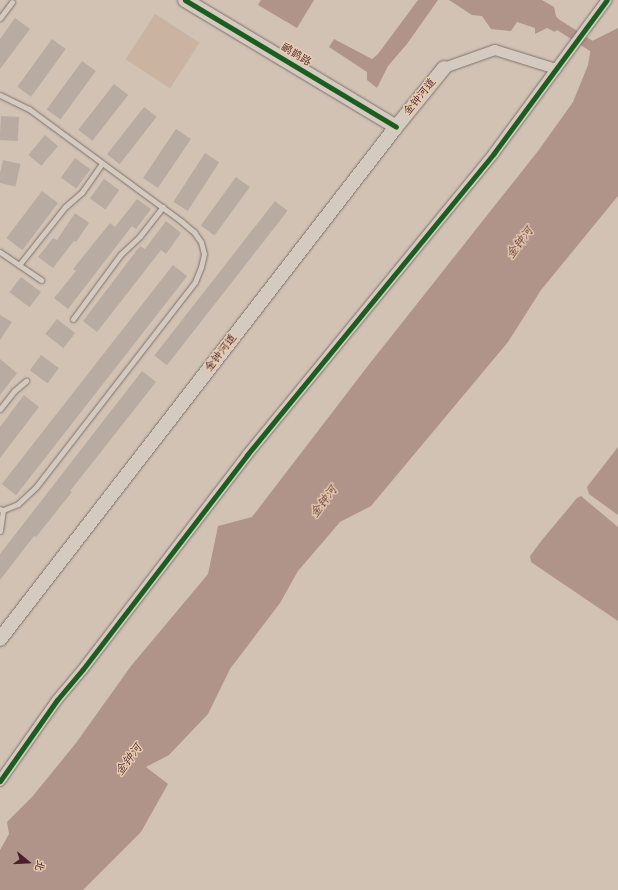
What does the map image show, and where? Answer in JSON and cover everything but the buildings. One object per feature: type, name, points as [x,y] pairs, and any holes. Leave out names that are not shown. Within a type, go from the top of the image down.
[{"type":"street","name":"鹂鹊路","points":[[185,0],[396,127]]},
{"type":"street","points":[[0,781],[57,700],[83,670],[247,455],[494,152],[606,0]]},
{"type":"street","points":[[444,68],[495,50],[556,69]]},
{"type":"street","name":"金钟河道","points":[[2,634],[396,127],[444,68]]},
{"type":"lane","points":[[0,18],[12,2]]},
{"type":"lane","points":[[0,95],[29,109],[194,232],[201,242],[204,254],[195,282],[36,487],[18,504],[2,509],[0,531]]},
{"type":"lane","points":[[19,265],[65,207],[82,192],[102,163]]},
{"type":"lane","points":[[73,319],[121,254],[140,236],[163,208]]},
{"type":"lane","points":[[0,252],[41,280]]},
{"type":"lane","points":[[0,409],[14,391],[26,381]]},
{"type":"shaded area","points":[[155,14],[199,43],[170,88],[126,59]]},
{"type":"water","points":[[261,0],[314,0],[297,28],[258,5]]},
{"type":"water","points":[[418,0],[438,0],[407,44],[388,66],[377,88],[367,80],[367,72],[329,47],[334,39],[372,59],[378,54]]},
{"type":"water","points":[[449,0],[542,0],[554,7],[556,16],[562,24],[555,32],[547,28],[535,34],[535,28],[517,22],[511,31],[491,29],[482,16],[472,15]]},
{"type":"water","name":"金钟河","points":[[618,28],[618,196],[541,290],[508,342],[371,506],[340,522],[298,571],[280,603],[230,669],[208,714],[169,755],[146,767],[168,784],[141,832],[83,890],[0,890],[0,850],[9,834],[7,822],[32,797],[76,743],[131,666],[208,574],[218,526],[252,517],[367,367],[538,151],[573,102],[588,65],[592,41]]},
{"type":"water","points":[[618,447],[618,515],[589,494],[587,487]]},
{"type":"water","points":[[581,496],[618,527],[618,621],[531,562],[530,556],[542,540],[577,498]]},
{"type":"waterway","points":[[549,19],[618,63]]},
{"type":"cycle path","points":[[185,0],[396,127]]},
{"type":"cycle path","points":[[0,781],[57,700],[83,669],[247,455],[494,153],[607,0]]}]
